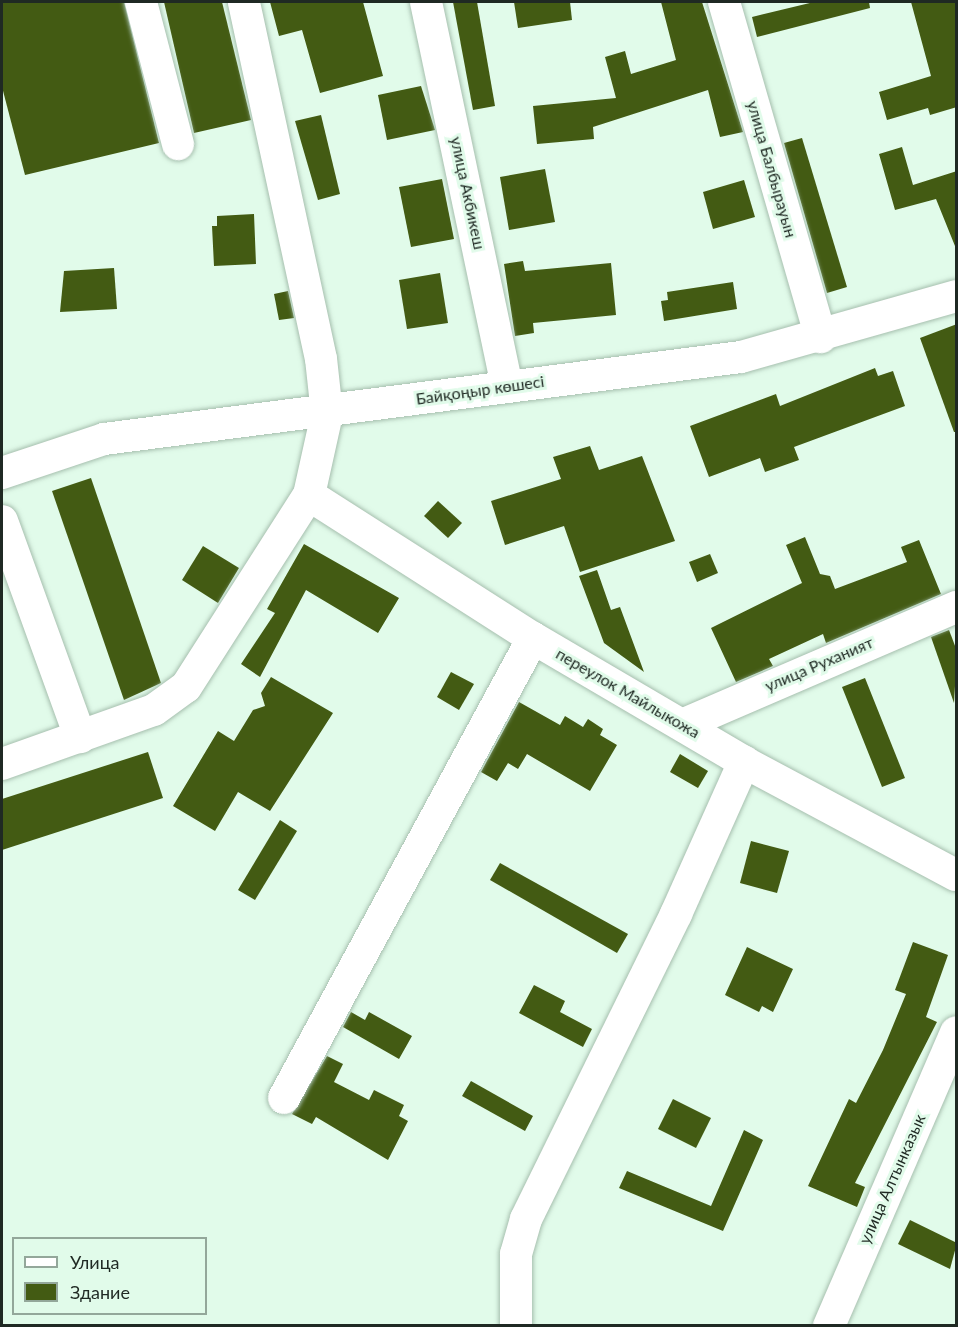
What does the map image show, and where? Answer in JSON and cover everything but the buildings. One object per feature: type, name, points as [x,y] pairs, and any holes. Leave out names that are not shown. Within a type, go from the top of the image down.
[{"type":"street","points":[[141,2],[178,144]]},
{"type":"street","points":[[2,764],[154,710],[186,687],[309,495],[327,414],[319,348],[244,2]]},
{"type":"street","name":"улица Акбикеш","points":[[426,2],[507,385]]},
{"type":"street","name":"улица Балбырауын","points":[[724,2],[820,338]]},
{"type":"street","name":"Байқоңыр көшесі","points":[[2,472],[104,439],[327,414],[507,385],[741,357],[820,338],[957,296]]},
{"type":"street","name":"переулок Майлыкожа","points":[[309,495],[533,638],[744,762],[957,875]]},
{"type":"street","points":[[2,521],[80,737]]},
{"type":"street","name":"улица Руханият","points":[[682,725],[957,607]]},
{"type":"street","points":[[284,1098],[533,638]]},
{"type":"street","points":[[516,1326],[516,1254],[526,1219],[676,914],[744,762]]},
{"type":"street","name":"улица Алтынказык","points":[[829,1326],[957,1032]]}]
